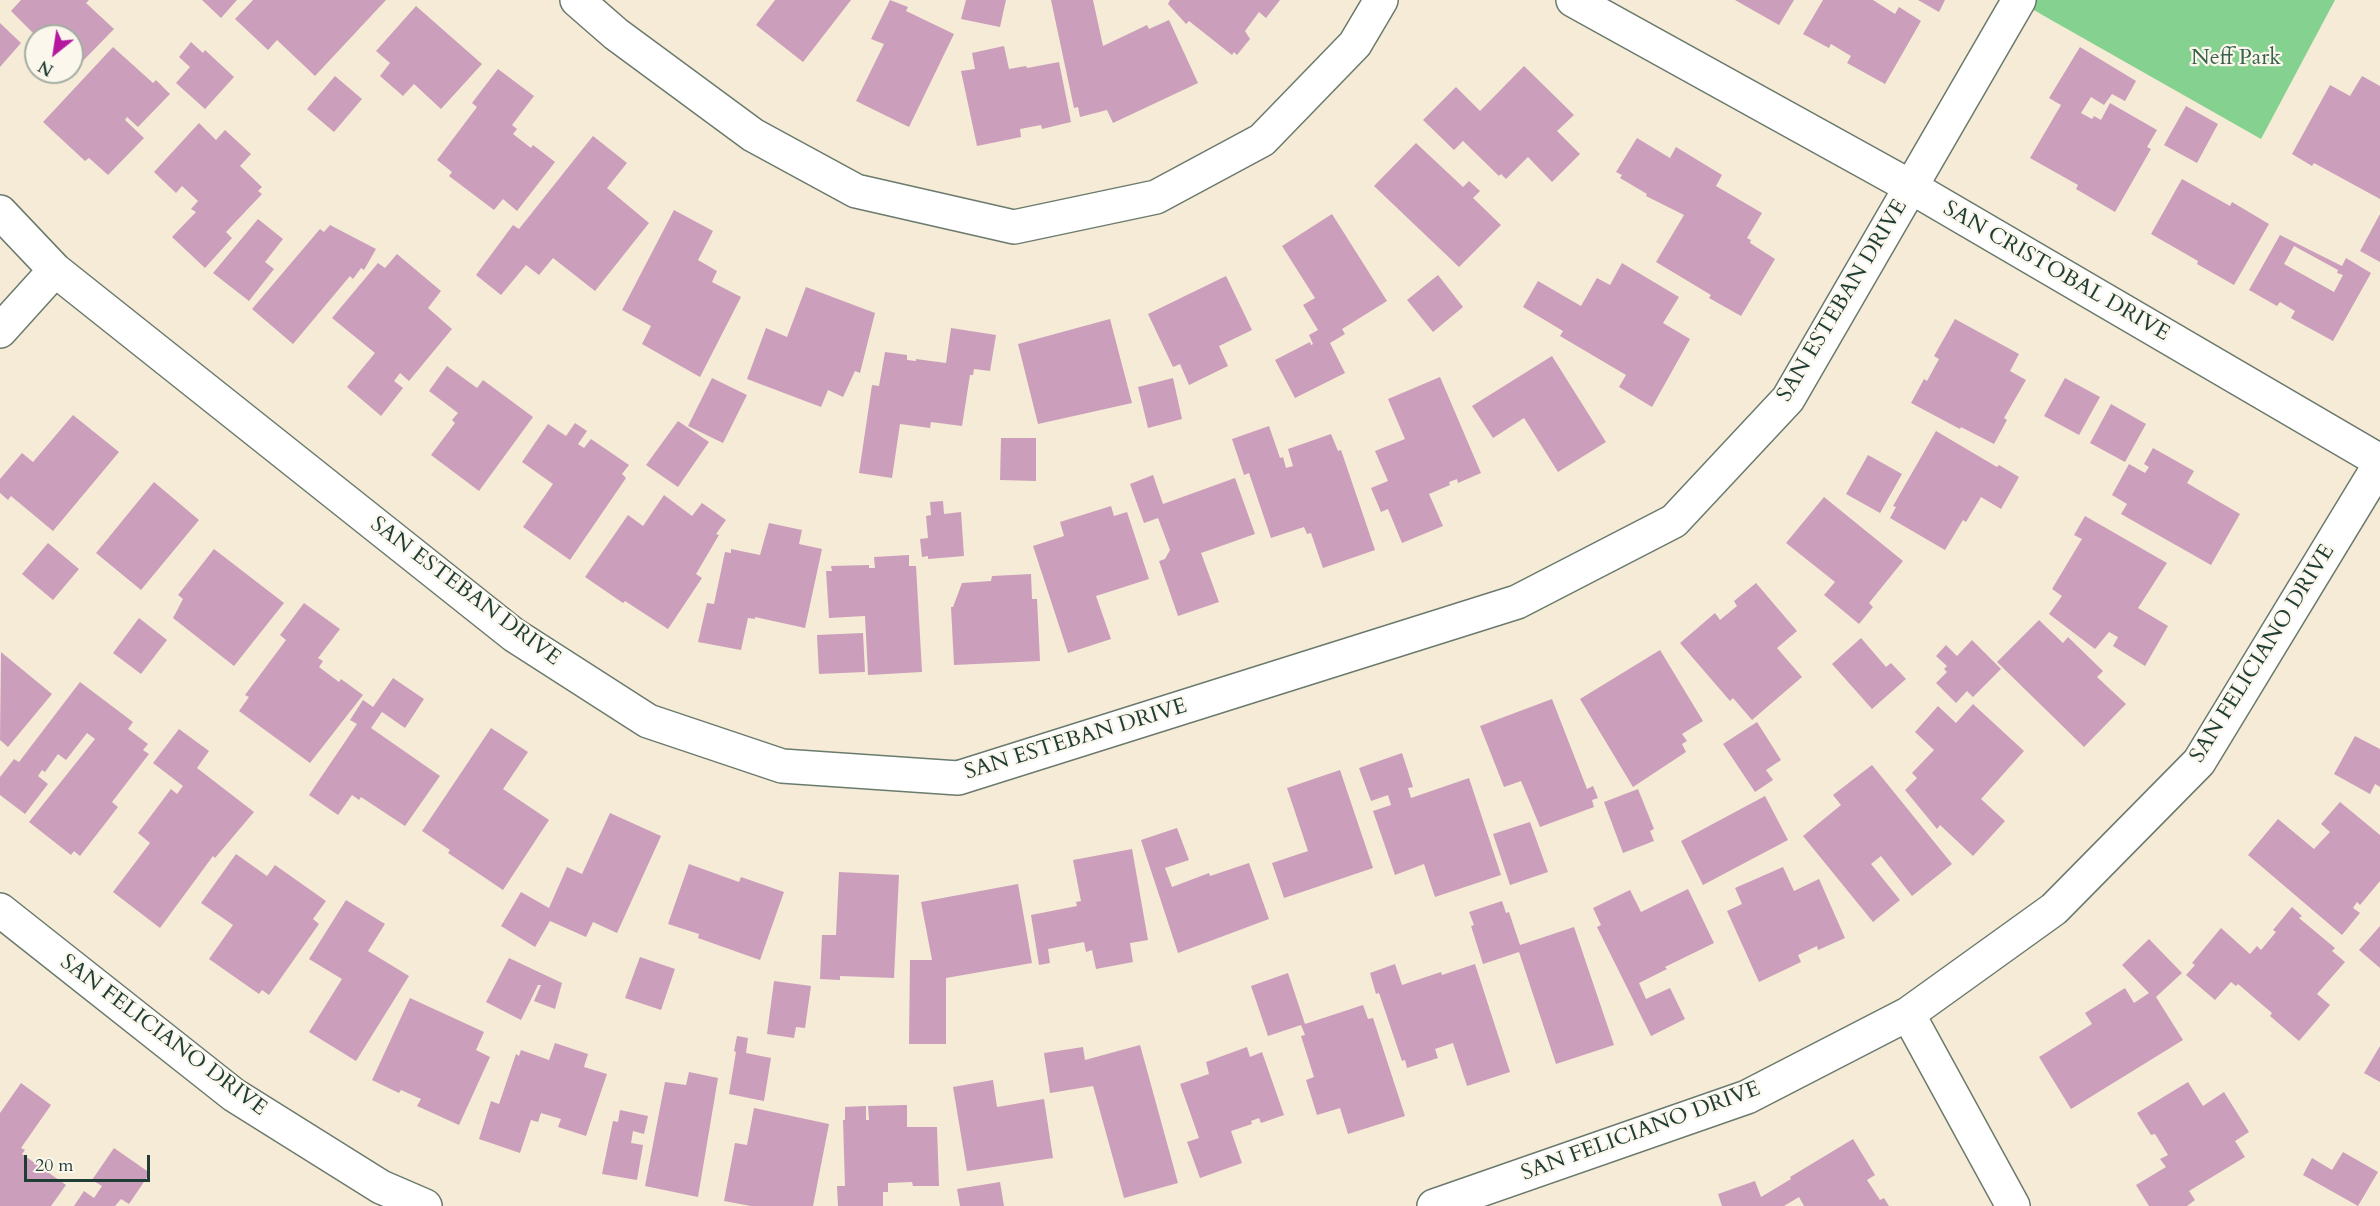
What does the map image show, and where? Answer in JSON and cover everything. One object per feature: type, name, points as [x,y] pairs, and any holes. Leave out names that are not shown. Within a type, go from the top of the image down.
[{"type":"street","points":[[577,0],[616,34],[753,135],[856,191],[1014,227],[1156,197],[1262,140],[1355,44],[1381,0]]},
{"type":"street","name":"SAN CRISTOBAL DRIVE","points":[[1573,0],[1911,187],[2380,462]]},
{"type":"street","name":"SAN ESTEBAN DRIVE","points":[[0,212],[55,270],[514,635],[648,721],[782,766],[958,778],[1517,602],[1674,522],[1788,399],[2019,0]]},
{"type":"street","points":[[0,331],[55,270]]},
{"type":"street","name":"SAN FELICIANO DRIVE","points":[[1434,1206],[1747,1097],[1908,1014],[2054,909],[2199,762],[2380,462]]},
{"type":"street","name":"SAN FELICIANO DRIVE","points":[[0,910],[234,1095],[381,1187],[425,1206]]},
{"type":"street","points":[[1908,1014],[2013,1206]]},
{"type":"green space","name":"Neff Park","points":[[2016,0],[2335,0],[2261,139]]},
{"type":"building","points":[[21,0],[89,0],[86,3],[114,29],[84,60],[84,24],[24,24],[11,11]]},
{"type":"building","points":[[202,0],[237,0],[221,18]]},
{"type":"building","points":[[253,0],[386,0],[315,76],[277,40],[268,50],[235,19]]},
{"type":"building","points":[[775,0],[851,0],[803,62],[756,25]]},
{"type":"building","points":[[890,0],[908,7],[906,11],[954,34],[909,127],[856,101],[884,44],[871,39]]},
{"type":"building","points":[[966,0],[1006,0],[1000,27],[961,19]]},
{"type":"building","points":[[1051,0],[1093,0],[1103,46],[1147,25],[1149,29],[1169,20],[1198,83],[1113,123],[1107,110],[1080,117],[1078,107],[1074,108]]},
{"type":"building","points":[[1170,0],[1280,0],[1266,18],[1259,12],[1245,31],[1250,39],[1237,55],[1234,52],[1232,55],[1189,21],[1186,24],[1168,4]]},
{"type":"building","points":[[1735,0],[1794,0],[1779,25]]},
{"type":"building","points":[[1823,0],[1873,0],[1895,14],[1899,7],[1921,21],[1885,84],[1847,63],[1851,56],[1831,44],[1829,48],[1803,34]]},
{"type":"building","points":[[1918,0],[1945,0],[1939,12]]},
{"type":"building","points":[[416,6],[482,64],[441,109],[414,84],[403,96],[380,76],[390,63],[376,51]]},
{"type":"building","points":[[0,23],[21,43],[0,67]]},
{"type":"building","points":[[191,42],[203,53],[205,50],[234,77],[205,109],[176,83],[190,67],[179,57]]},
{"type":"building","points":[[1004,46],[1009,69],[1059,62],[1071,122],[1042,129],[1041,125],[1020,129],[1021,137],[977,146],[961,71],[975,69],[972,53]]},
{"type":"building","points":[[113,47],[153,83],[156,80],[170,94],[138,127],[127,117],[125,120],[144,138],[108,175],[89,158],[85,161],[43,122],[78,84],[84,84],[84,78]]},
{"type":"building","points":[[2080,47],[2136,81],[2125,101],[2112,94],[2104,105],[2091,97],[2081,113],[2092,119],[2094,116],[2101,120],[2110,103],[2157,130],[2147,147],[2151,149],[2115,212],[2076,189],[2078,185],[2030,158],[2061,105],[2049,98]]},
{"type":"building","points":[[1524,66],[1574,115],[1557,131],[1580,154],[1552,182],[1528,157],[1506,179],[1501,174],[1499,176],[1463,141],[1454,150],[1423,120],[1456,87],[1480,111]]},
{"type":"building","points":[[498,69],[534,96],[512,125],[517,129],[513,134],[531,148],[533,145],[555,162],[517,211],[503,199],[494,210],[449,176],[452,172],[437,160],[477,107],[472,103]]},
{"type":"building","points":[[335,76],[362,99],[334,132],[307,109]]},
{"type":"building","points":[[2362,76],[2380,86],[2380,199],[2314,163],[2312,166],[2292,154],[2330,85],[2350,96]]},
{"type":"building","points":[[2186,106],[2218,124],[2197,163],[2164,145]]},
{"type":"building","points":[[199,123],[216,140],[225,130],[251,154],[240,166],[262,187],[258,191],[262,194],[226,232],[232,238],[205,268],[172,237],[196,212],[191,209],[198,201],[182,186],[176,193],[154,172]]},
{"type":"building","points":[[593,136],[627,163],[607,188],[649,223],[595,291],[553,258],[539,275],[526,265],[501,295],[476,275],[513,225],[519,229]]},
{"type":"building","points":[[1637,138],[1670,158],[1676,147],[1722,175],[1716,186],[1762,213],[1747,238],[1751,240],[1750,243],[1775,259],[1741,316],[1709,298],[1711,295],[1656,262],[1684,215],[1646,196],[1647,194],[1620,178],[1622,175],[1616,172]]},
{"type":"building","points":[[1416,143],[1463,187],[1469,181],[1480,191],[1473,198],[1501,225],[1459,267],[1374,186]]},
{"type":"building","points":[[2182,179],[2230,206],[2232,202],[2269,224],[2234,285],[2151,234]]},
{"type":"building","points":[[674,210],[713,231],[698,260],[717,271],[712,282],[741,297],[700,377],[642,344],[651,326],[622,310]]},
{"type":"building","points":[[1332,214],[1387,301],[1342,329],[1345,334],[1330,343],[1345,373],[1295,398],[1275,360],[1310,342],[1311,345],[1313,344],[1309,335],[1318,330],[1303,305],[1315,298],[1282,246]]},
{"type":"building","points":[[2380,214],[2380,262],[2360,251]]},
{"type":"building","points":[[258,219],[283,239],[265,262],[274,269],[249,301],[213,273]]},
{"type":"building","points":[[330,225],[376,249],[364,270],[361,268],[353,279],[350,276],[293,344],[252,309],[320,229],[324,232]]},
{"type":"building","points":[[2280,235],[2342,266],[2346,258],[2371,273],[2333,341],[2291,318],[2295,311],[2280,302],[2277,306],[2249,290]],"holes":[[[2294,246],[2338,270],[2337,273],[2343,275],[2334,292],[2284,264]]]},
{"type":"building","points":[[397,254],[441,291],[428,308],[452,329],[409,381],[400,373],[394,381],[403,388],[381,416],[347,387],[375,353],[332,318],[378,263],[385,268]]},
{"type":"building","points":[[1622,263],[1679,297],[1663,323],[1690,339],[1652,407],[1619,387],[1626,375],[1560,336],[1563,331],[1523,307],[1538,281],[1581,306],[1597,278],[1610,285]]},
{"type":"building","points":[[1438,275],[1463,307],[1433,332],[1407,300]]},
{"type":"building","points":[[1226,276],[1252,330],[1219,346],[1228,366],[1189,385],[1180,364],[1173,367],[1148,314]]},
{"type":"building","points":[[806,287],[875,313],[860,373],[855,371],[843,397],[828,390],[821,407],[747,379],[766,328],[787,337]]},
{"type":"building","points":[[1110,319],[1132,403],[1038,424],[1018,344]]},
{"type":"building","points":[[1955,319],[2019,354],[2010,371],[2026,380],[2004,418],[2007,420],[1994,444],[1911,403],[1924,379],[1927,381],[1939,359],[1934,356]]},
{"type":"building","points":[[951,328],[996,335],[990,371],[974,369],[973,375],[970,375],[962,426],[931,422],[930,428],[900,424],[892,478],[859,473],[872,385],[879,386],[885,352],[907,355],[907,360],[946,363]]},
{"type":"building","points":[[1552,356],[1606,442],[1558,472],[1524,418],[1493,438],[1472,406]]},
{"type":"building","points":[[447,366],[477,388],[483,380],[533,417],[479,491],[431,455],[455,423],[452,420],[458,413],[429,391]]},
{"type":"building","points":[[1440,377],[1481,473],[1458,483],[1457,479],[1449,482],[1450,485],[1429,494],[1443,526],[1402,543],[1388,509],[1381,512],[1371,488],[1388,481],[1375,451],[1405,439],[1388,399]]},
{"type":"building","points":[[712,378],[747,395],[723,443],[688,426]]},
{"type":"building","points":[[1173,378],[1182,419],[1148,428],[1138,387]]},
{"type":"building","points":[[2065,378],[2100,397],[2079,435],[2044,416]]},
{"type":"building","points":[[2111,404],[2146,424],[2125,462],[2090,443]]},
{"type":"building","points":[[73,415],[119,452],[53,531],[11,496],[8,500],[0,493],[0,479],[22,453],[33,462]]},
{"type":"building","points":[[678,421],[709,442],[678,487],[646,465]]},
{"type":"building","points":[[575,423],[587,431],[578,444],[584,448],[591,439],[629,465],[622,474],[626,478],[570,560],[523,527],[553,484],[522,462],[548,424],[566,436]]},
{"type":"building","points":[[1269,426],[1280,458],[1283,457],[1286,468],[1293,466],[1288,449],[1331,434],[1338,451],[1341,450],[1375,550],[1323,568],[1311,533],[1307,534],[1304,527],[1271,538],[1249,473],[1244,475],[1232,439]]},
{"type":"building","points":[[1936,431],[1997,467],[1999,465],[2019,477],[2001,509],[1981,497],[1966,522],[1963,520],[1945,550],[1890,518],[1896,507],[1893,506]]},
{"type":"building","points":[[1001,438],[1036,438],[1036,481],[1000,480]]},
{"type":"building","points":[[2153,448],[2194,471],[2187,483],[2240,514],[2211,565],[2121,514],[2127,504],[2112,495],[2129,464],[2145,473],[2149,467],[2144,464]]},
{"type":"building","points":[[1868,455],[1902,474],[1880,513],[1846,494]]},
{"type":"building","points":[[1153,475],[1163,504],[1235,478],[1255,534],[1201,553],[1219,602],[1178,616],[1159,561],[1165,559],[1170,550],[1158,518],[1144,523],[1130,484]]},
{"type":"building","points":[[154,482],[199,520],[141,590],[96,553]]},
{"type":"building","points":[[664,495],[692,516],[702,503],[726,520],[716,534],[719,535],[696,574],[702,578],[668,629],[625,601],[623,603],[585,577],[628,515],[643,526]]},
{"type":"building","points":[[1824,497],[1903,561],[1869,603],[1873,607],[1859,624],[1824,595],[1835,582],[1786,543]]},
{"type":"building","points":[[943,501],[944,514],[961,512],[964,556],[928,559],[928,556],[922,557],[920,539],[928,538],[926,516],[931,515],[930,502]]},
{"type":"building","points":[[1111,506],[1114,516],[1127,512],[1149,579],[1096,596],[1111,639],[1068,653],[1033,546],[1064,536],[1060,522]]},
{"type":"building","points":[[2085,516],[2167,563],[2138,608],[2168,626],[2145,666],[2113,646],[2118,637],[2109,632],[2095,649],[2049,614],[2062,596],[2052,589],[2082,539],[2074,535]]},
{"type":"building","points":[[769,523],[802,530],[799,544],[822,549],[805,628],[755,617],[755,619],[748,618],[741,650],[698,642],[707,603],[714,604],[725,552],[731,553],[731,549],[760,555]]},
{"type":"building","points":[[48,543],[79,569],[53,600],[22,574]]},
{"type":"building","points":[[214,549],[284,603],[234,666],[173,618],[183,599],[178,595]]},
{"type":"building","points":[[909,555],[909,566],[916,566],[922,672],[868,675],[865,616],[829,618],[826,571],[832,571],[831,566],[869,565],[869,568],[875,568],[874,557]]},
{"type":"building","points":[[1031,574],[1032,599],[1037,599],[1040,661],[954,665],[951,607],[953,607],[962,583],[991,581],[992,576]]},
{"type":"building","points":[[1756,583],[1797,631],[1777,648],[1802,677],[1752,720],[1733,698],[1730,701],[1680,643],[1715,613],[1720,620],[1737,606],[1734,601]]},
{"type":"building","points":[[304,603],[340,629],[318,658],[323,661],[319,667],[339,682],[341,679],[363,695],[310,763],[239,711],[249,697],[245,695],[286,640],[280,635]]},
{"type":"building","points":[[139,618],[167,640],[141,674],[113,653]]},
{"type":"building","points":[[2039,620],[2063,643],[2068,637],[2103,671],[2097,677],[2126,704],[2084,747],[1997,662]]},
{"type":"building","points":[[863,633],[865,672],[819,674],[817,635]]},
{"type":"building","points":[[1861,638],[1886,667],[1891,663],[1906,679],[1872,709],[1832,664]]},
{"type":"building","points":[[1972,640],[2001,669],[1973,697],[1967,691],[1956,703],[1936,683],[1947,672],[1944,669],[1947,666],[1936,656],[1946,645],[1957,656]]},
{"type":"building","points":[[1660,650],[1703,721],[1682,734],[1687,741],[1682,744],[1686,752],[1633,787],[1580,699]]},
{"type":"building","points":[[1,652],[52,694],[8,747],[0,740]]},
{"type":"building","points":[[393,678],[424,699],[405,728],[382,712],[371,728],[440,776],[405,826],[361,797],[359,800],[352,795],[338,815],[309,795],[357,724],[350,720],[363,700],[373,707]]},
{"type":"building","points":[[80,682],[133,722],[128,729],[148,744],[143,750],[149,754],[112,802],[118,807],[80,856],[74,851],[71,855],[29,822],[95,739],[87,733],[66,760],[58,754],[45,772],[42,770],[38,776],[48,784],[25,814],[0,795],[0,777],[14,759],[19,762]]},
{"type":"building","points":[[1552,699],[1587,789],[1593,786],[1598,798],[1592,800],[1594,807],[1540,827],[1521,781],[1504,787],[1480,726]]},
{"type":"building","points":[[1973,704],[2024,751],[1981,799],[2005,821],[1973,856],[1940,825],[1937,829],[1905,790],[1917,778],[1912,773],[1934,750],[1915,732],[1938,706],[1956,723]]},
{"type":"building","points":[[1757,722],[1781,760],[1766,770],[1773,780],[1755,792],[1723,744]]},
{"type":"building","points":[[491,728],[528,752],[503,789],[549,820],[503,890],[448,853],[450,850],[422,831]]},
{"type":"building","points":[[179,729],[209,751],[197,768],[254,812],[215,858],[213,856],[160,928],[113,892],[150,843],[138,833],[171,789],[177,794],[183,786],[153,763]]},
{"type":"building","points":[[2355,736],[2380,749],[2380,787],[2375,784],[2370,794],[2334,774]]},
{"type":"building","points":[[1402,753],[1413,787],[1408,788],[1411,798],[1469,778],[1501,875],[1435,897],[1424,864],[1395,875],[1373,811],[1391,805],[1388,795],[1371,801],[1359,768]]},
{"type":"building","points":[[1872,765],[1952,864],[1912,896],[1881,856],[1871,864],[1900,900],[1873,922],[1803,836],[1841,805],[1833,795]]},
{"type":"building","points":[[1340,770],[1373,868],[1284,898],[1272,863],[1308,851],[1287,788]]},
{"type":"building","points":[[1638,789],[1654,829],[1650,831],[1654,841],[1623,853],[1604,802]]},
{"type":"building","points":[[1765,796],[1788,840],[1703,885],[1681,841]]},
{"type":"building","points":[[2340,802],[2380,835],[2380,881],[2360,905],[2357,902],[2353,908],[2360,913],[2342,935],[2248,855],[2278,819],[2314,849],[2330,832],[2321,824]]},
{"type":"building","points":[[610,813],[661,836],[617,933],[593,922],[586,937],[550,921],[535,947],[501,926],[521,892],[549,908],[567,867],[582,874]]},
{"type":"building","points":[[1530,822],[1548,872],[1510,885],[1493,834]]},
{"type":"building","points":[[1177,828],[1189,860],[1165,868],[1172,887],[1209,873],[1210,876],[1249,863],[1269,919],[1178,953],[1141,840]]},
{"type":"building","points":[[1132,849],[1148,940],[1130,943],[1133,962],[1096,969],[1092,950],[1086,952],[1084,942],[1048,949],[1050,963],[1039,965],[1031,915],[1077,906],[1076,902],[1081,901],[1073,860]]},
{"type":"building","points":[[236,854],[267,876],[275,865],[326,901],[313,919],[319,924],[269,995],[262,990],[259,994],[209,959],[233,925],[201,903]]},
{"type":"building","points":[[689,864],[739,882],[741,877],[784,892],[760,960],[698,938],[699,934],[668,924]]},
{"type":"building","points":[[1783,867],[1794,891],[1819,879],[1845,938],[1818,950],[1817,946],[1798,955],[1801,962],[1759,982],[1727,911],[1742,904],[1735,888]]},
{"type":"building","points":[[839,872],[899,875],[894,978],[840,976],[840,980],[820,979],[822,935],[836,935]]},
{"type":"building","points":[[1018,884],[1032,963],[946,978],[946,1044],[909,1044],[910,960],[932,960],[921,902]]},
{"type":"building","points":[[1688,889],[1714,943],[1665,967],[1667,969],[1639,983],[1646,999],[1670,988],[1685,1019],[1651,1036],[1597,927],[1601,925],[1593,908],[1630,890],[1641,912]]},
{"type":"building","points":[[346,900],[385,924],[368,951],[409,976],[356,1061],[309,1032],[342,979],[309,959]]},
{"type":"building","points":[[1502,901],[1506,913],[1509,912],[1520,945],[1574,927],[1614,1045],[1556,1064],[1519,952],[1483,964],[1469,912]]},
{"type":"building","points":[[2292,907],[2302,916],[2299,918],[2335,948],[2332,951],[2345,962],[2317,994],[2330,1005],[2299,1041],[2270,1016],[2272,1013],[2238,984],[2236,986],[2231,982],[2215,1000],[2186,975],[2195,965],[2192,963],[2221,928],[2250,954],[2257,946],[2261,950],[2276,932],[2273,930]]},
{"type":"building","points":[[2380,926],[2380,968],[2359,950]]},
{"type":"building","points":[[2149,939],[2182,973],[2156,997],[2183,1040],[2071,1109],[2039,1057],[2092,1024],[2085,1013],[2125,988],[2134,1003],[2149,993],[2122,965]]},
{"type":"building","points":[[640,957],[675,969],[661,1010],[625,998]]},
{"type":"building","points":[[509,958],[562,983],[555,1009],[534,1001],[541,985],[538,985],[521,1020],[486,1002]]},
{"type":"building","points":[[1395,964],[1402,985],[1475,964],[1510,1072],[1467,1086],[1453,1043],[1435,1049],[1438,1058],[1407,1068],[1405,1060],[1402,1061],[1370,973]]},
{"type":"building","points":[[1288,973],[1305,1024],[1363,1005],[1368,1019],[1373,1018],[1405,1116],[1348,1134],[1340,1108],[1317,1115],[1306,1080],[1314,1077],[1301,1036],[1305,1035],[1301,1025],[1268,1036],[1251,986]]},
{"type":"building","points":[[774,981],[811,986],[805,1028],[796,1027],[794,1038],[767,1034]]},
{"type":"building","points":[[410,998],[484,1032],[476,1050],[490,1057],[459,1125],[417,1106],[421,1099],[401,1090],[399,1093],[372,1080]]},
{"type":"building","points":[[737,1036],[748,1038],[746,1053],[771,1058],[764,1101],[729,1094]]},
{"type":"building","points":[[555,1043],[588,1054],[584,1067],[607,1074],[586,1136],[558,1127],[561,1119],[541,1113],[538,1122],[531,1120],[520,1153],[479,1139],[491,1101],[499,1104],[516,1054],[519,1056],[521,1050],[549,1060]]},
{"type":"building","points":[[1140,1045],[1178,1183],[1124,1198],[1093,1086],[1050,1093],[1044,1053],[1083,1047],[1085,1060]]},
{"type":"building","points":[[2380,1046],[2380,1082],[2364,1073]]},
{"type":"building","points":[[1247,1047],[1250,1057],[1262,1052],[1284,1115],[1261,1123],[1259,1118],[1251,1121],[1252,1124],[1231,1131],[1242,1163],[1200,1178],[1187,1142],[1199,1138],[1180,1084],[1209,1074],[1206,1062]]},
{"type":"building","points":[[689,1072],[718,1078],[698,1197],[645,1186],[665,1082],[686,1085]]},
{"type":"building","points":[[993,1080],[997,1107],[1044,1099],[1053,1158],[967,1171],[953,1087]]},
{"type":"building","points":[[2188,1082],[2203,1106],[2224,1092],[2249,1132],[2235,1141],[2245,1157],[2189,1191],[2195,1200],[2187,1206],[2149,1206],[2136,1185],[2166,1167],[2160,1159],[2168,1155],[2155,1134],[2151,1135],[2137,1113]]},
{"type":"building","points":[[21,1083],[51,1105],[21,1148],[25,1150],[22,1154],[66,1185],[51,1206],[0,1206],[0,1113]]},
{"type":"building","points":[[907,1105],[907,1127],[937,1127],[939,1186],[913,1186],[912,1182],[888,1183],[888,1192],[883,1192],[883,1206],[838,1206],[837,1186],[845,1186],[843,1120],[845,1120],[845,1107],[866,1106],[866,1120],[869,1120],[868,1106]]},
{"type":"building","points":[[754,1108],[829,1124],[813,1206],[751,1206],[724,1201],[735,1143],[747,1145]]},
{"type":"building","points":[[620,1110],[648,1116],[644,1134],[633,1131],[631,1143],[643,1145],[637,1180],[602,1174],[613,1121],[618,1122]]},
{"type":"building","points":[[1853,1139],[1875,1175],[1867,1180],[1880,1200],[1884,1198],[1889,1206],[1804,1206],[1799,1197],[1784,1206],[1722,1206],[1718,1194],[1755,1181],[1761,1197]]},
{"type":"building","points":[[114,1148],[150,1173],[129,1204],[121,1199],[115,1206],[74,1206],[84,1191],[94,1198],[102,1186],[92,1180]]},
{"type":"building","points":[[2343,1152],[2378,1172],[2358,1206],[2303,1175],[2312,1158],[2332,1170]]},
{"type":"building","points":[[1000,1182],[1004,1206],[960,1206],[957,1189]]}]
